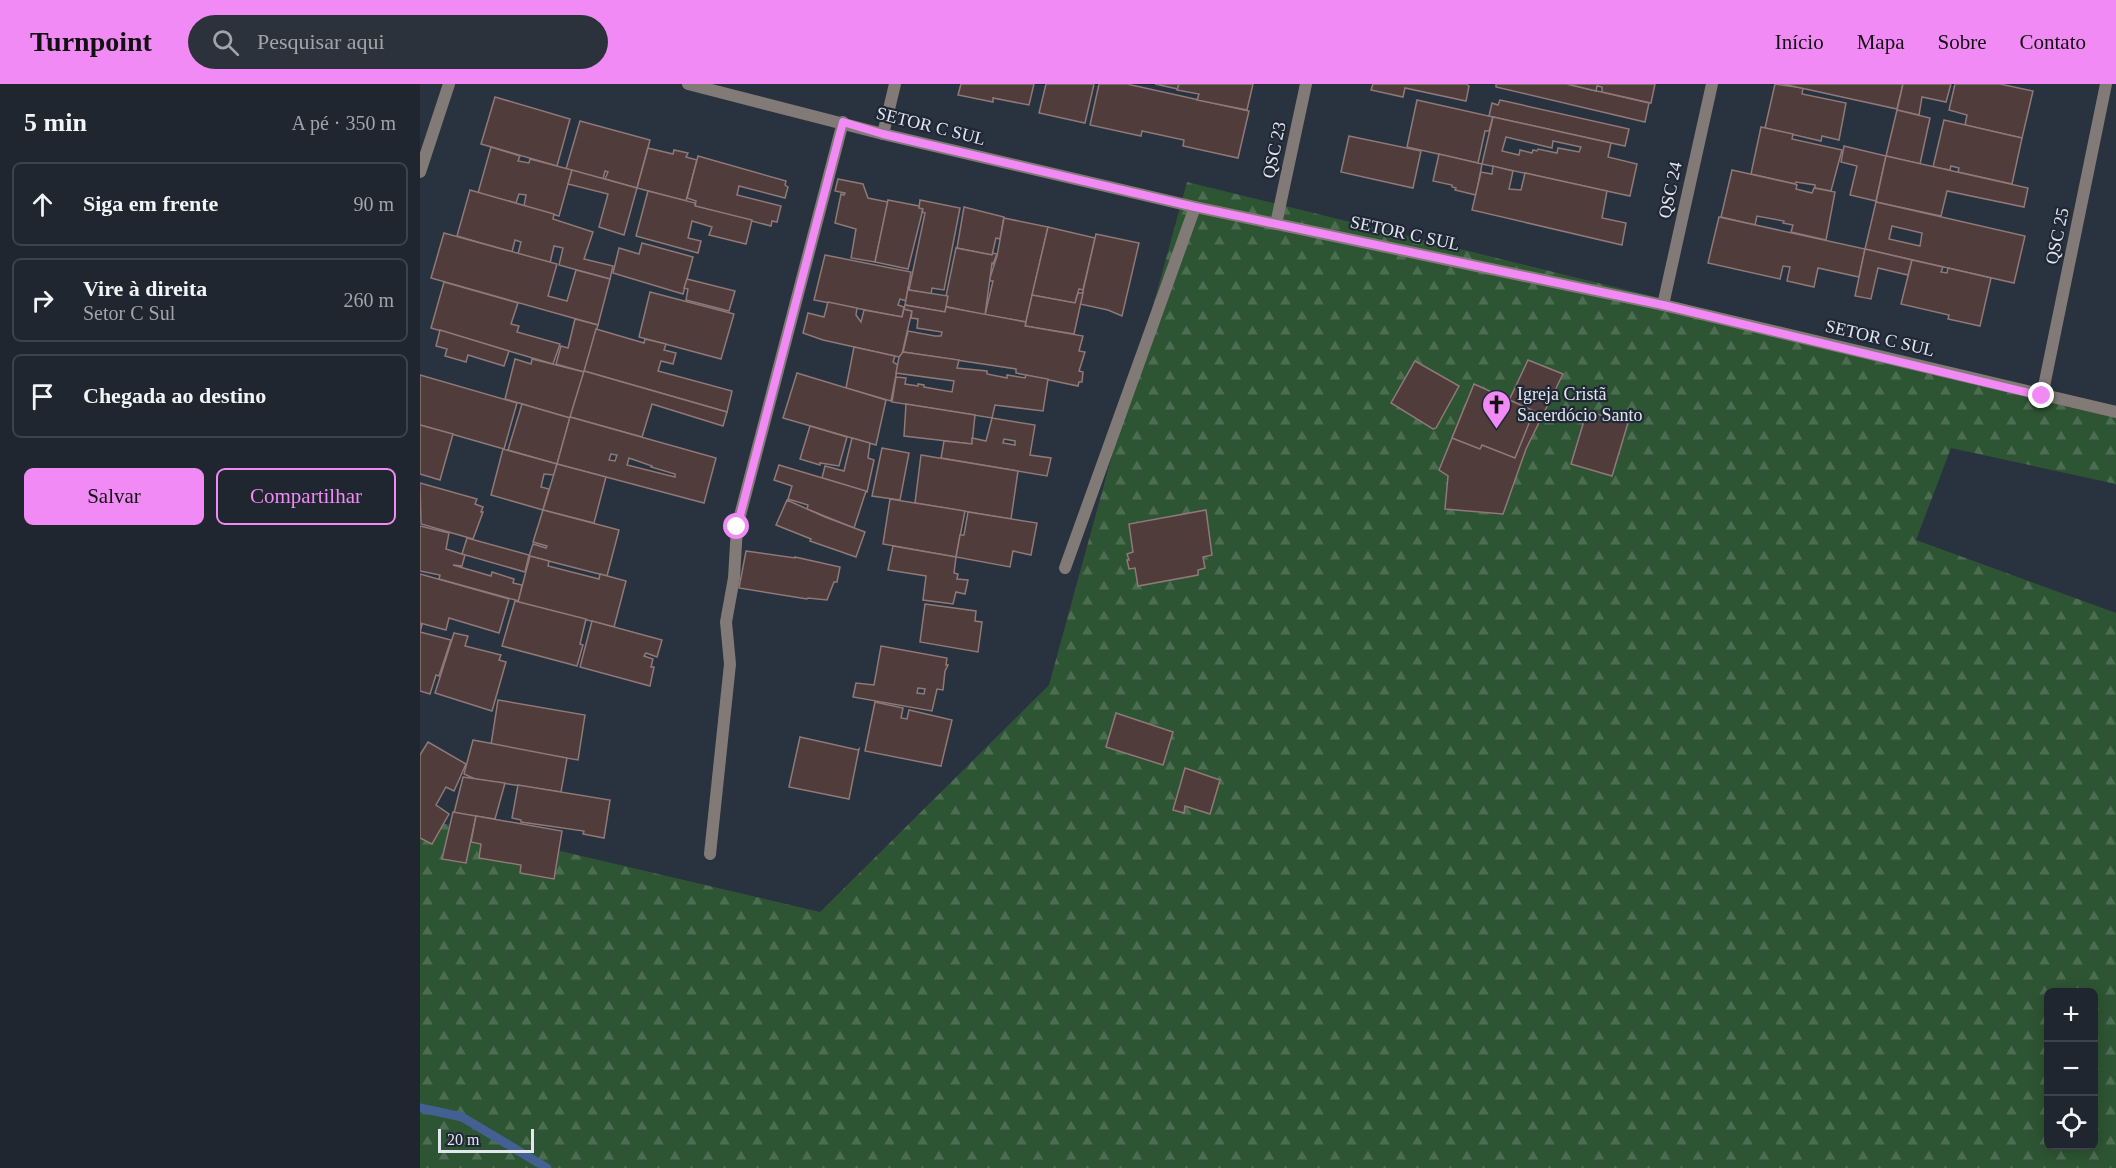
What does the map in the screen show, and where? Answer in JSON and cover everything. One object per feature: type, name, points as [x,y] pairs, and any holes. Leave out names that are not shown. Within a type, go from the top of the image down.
[{"type":"street","points":[[420,172],[449,84]]},
{"type":"street","name":"SETOR C SUL","points":[[687,84],[883,134],[1195,207],[1663,305],[2116,412]]},
{"type":"street","points":[[883,134],[895,84]]},
{"type":"street","name":"QSC 23","points":[[1276,224],[1306,84]]},
{"type":"street","name":"QSC 24","points":[[1663,305],[1712,84]]},
{"type":"street","name":"QSC 25","points":[[2042,396],[2106,84]]},
{"type":"street","points":[[710,854],[730,664],[726,622],[734,578],[737,527],[843,122]]},
{"type":"street","points":[[1065,568],[1195,207]]},
{"type":"green space","points":[[1187,182],[2116,410],[2116,484],[1951,448],[1916,540],[2116,613],[2116,1168],[420,1168],[420,818],[820,912],[1049,685]]},
{"type":"building","points":[[961,84],[1034,84],[1029,105],[993,98],[993,102],[958,95]]},
{"type":"building","points":[[1046,84],[1094,84],[1085,123],[1039,113]]},
{"type":"building","points":[[1099,84],[1127,84],[1249,111],[1238,158],[1183,146],[1184,140],[1142,131],[1141,136],[1090,125]]},
{"type":"building","points":[[1155,84],[1179,84],[1178,89]]},
{"type":"building","points":[[1179,84],[1253,84],[1247,110],[1197,100],[1199,94],[1177,90]]},
{"type":"building","points":[[1373,84],[1466,84],[1469,86],[1466,101],[1405,88],[1403,97],[1371,90]]},
{"type":"building","points":[[1496,84],[1567,84],[1649,103],[1645,122],[1496,87]]},
{"type":"building","points":[[1567,84],[1655,84],[1651,103],[1602,92],[1602,87],[1597,86],[1596,91]]},
{"type":"building","points":[[1775,84],[1803,88],[1802,94],[1846,103],[1839,140],[1822,136],[1821,141],[1765,128]]},
{"type":"building","points":[[1783,84],[1903,84],[1897,109]]},
{"type":"building","points":[[1903,84],[1951,84],[1946,102],[1922,97],[1919,115],[1897,110]]},
{"type":"building","points":[[1955,84],[2000,84],[2033,91],[2022,138],[1965,125],[1967,115],[1949,110]]},
{"type":"building","points":[[495,97],[570,119],[557,166],[481,144]]},
{"type":"building","points":[[1417,100],[1493,117],[1489,131],[1485,131],[1478,163],[1407,147]]},
{"type":"building","points":[[1500,100],[1629,129],[1625,146],[1489,116],[1492,103],[1498,105]]},
{"type":"building","points":[[1897,110],[1930,118],[1920,164],[1886,156]]},
{"type":"building","points":[[1493,117],[1611,143],[1608,157],[1637,164],[1630,196],[1482,164]],"holes":[[[1506,137],[1552,148],[1553,141],[1581,147],[1579,152],[1558,148],[1557,153],[1538,149],[1533,150],[1532,153],[1520,150],[1519,155],[1502,151]]]},
{"type":"building","points":[[1944,120],[2022,138],[2012,184],[1958,172],[1959,168],[1951,166],[1950,170],[1933,167]]},
{"type":"building","points":[[580,121],[650,140],[637,188],[605,179],[608,172],[605,171],[603,179],[566,169]]},
{"type":"building","points":[[1761,127],[1793,134],[1792,139],[1842,150],[1831,191],[1815,188],[1815,185],[1796,182],[1795,184],[1751,174]]},
{"type":"building","points":[[1349,136],[1421,151],[1413,188],[1341,172]]},
{"type":"building","points":[[1844,146],[1886,156],[1876,201],[1850,195],[1857,166],[1841,162]]},
{"type":"building","points":[[491,147],[520,156],[518,161],[529,163],[530,159],[572,170],[559,216],[524,206],[526,195],[519,194],[516,203],[478,193]]},
{"type":"building","points":[[648,148],[673,154],[674,150],[688,153],[686,157],[697,160],[686,201],[637,188]]},
{"type":"building","points":[[1439,154],[1482,164],[1476,195],[1455,190],[1456,188],[1452,185],[1433,181]]},
{"type":"building","points":[[698,156],[786,181],[785,185],[788,187],[785,198],[739,186],[737,195],[781,206],[777,222],[772,221],[771,226],[695,206],[696,201],[687,198]]},
{"type":"building","points":[[1886,156],[2028,188],[2024,207],[1947,191],[1941,216],[1876,202]]},
{"type":"building","points":[[1493,166],[1513,171],[1509,189],[1521,190],[1525,173],[1607,191],[1602,218],[1626,223],[1622,245],[1472,210],[1481,172],[1492,174]]},
{"type":"building","points":[[572,170],[637,188],[624,235],[599,227],[608,194],[568,184]]},
{"type":"building","points":[[1732,170],[1795,184],[1796,189],[1812,193],[1814,188],[1835,192],[1826,240],[1791,232],[1793,225],[1783,223],[1784,221],[1757,216],[1755,225],[1721,217]]},
{"type":"building","points":[[838,179],[863,184],[868,198],[888,202],[875,262],[851,258],[856,229],[835,223],[841,194],[845,193],[835,191]]},
{"type":"building","points":[[470,190],[554,214],[553,219],[593,232],[584,259],[613,266],[610,279],[559,265],[563,248],[554,246],[550,263],[518,254],[521,242],[515,240],[512,252],[457,236]]},
{"type":"building","points":[[648,191],[695,203],[695,206],[752,220],[746,244],[709,235],[712,227],[692,221],[688,238],[701,241],[698,253],[636,236]]},
{"type":"building","points":[[888,200],[919,206],[923,209],[908,269],[875,262]]},
{"type":"building","points":[[920,200],[960,208],[944,290],[932,288],[931,294],[909,290],[925,213],[919,208]]},
{"type":"building","points":[[1876,202],[2025,236],[2014,283],[1865,249]],"holes":[[[1892,226],[1922,233],[1920,246],[1889,239]]]},
{"type":"building","points":[[964,207],[1004,217],[1000,239],[996,238],[992,255],[957,248]]},
{"type":"building","points":[[1719,217],[1865,249],[1859,277],[1818,268],[1814,287],[1787,281],[1790,267],[1783,266],[1780,279],[1708,263]]},
{"type":"building","points":[[1004,218],[1048,227],[1026,322],[985,315],[993,281],[989,281],[997,256]]},
{"type":"building","points":[[1048,227],[1095,238],[1083,290],[1079,289],[1075,303],[1032,295]]},
{"type":"building","points":[[444,233],[557,264],[548,296],[567,301],[576,270],[610,279],[598,325],[431,278]]},
{"type":"building","points":[[1096,234],[1139,243],[1122,316],[1108,310],[1080,304]]},
{"type":"building","points":[[642,243],[693,257],[683,294],[613,273],[619,248],[639,254]]},
{"type":"building","points":[[956,248],[997,254],[992,263],[985,315],[944,306]]},
{"type":"building","points":[[1865,249],[1912,260],[1908,275],[1878,268],[1871,299],[1855,296]]},
{"type":"building","points":[[825,255],[911,272],[906,301],[900,299],[898,305],[904,307],[902,317],[814,300]]},
{"type":"building","points":[[1912,260],[1943,267],[1941,272],[1947,273],[1948,268],[1991,278],[1980,326],[1948,319],[1949,315],[1901,304]]},
{"type":"building","points":[[687,279],[735,291],[729,311],[686,300],[688,289],[684,288]]},
{"type":"building","points":[[444,282],[518,303],[511,324],[519,326],[517,332],[560,344],[553,364],[431,328]]},
{"type":"building","points":[[908,288],[948,296],[945,312],[905,305]]},
{"type":"building","points":[[650,292],[734,314],[721,359],[639,337]]},
{"type":"building","points":[[1078,293],[1083,293],[1074,334],[1025,326],[1032,295],[1075,303]]},
{"type":"building","points":[[828,302],[857,308],[856,315],[861,322],[864,310],[902,317],[904,309],[912,311],[902,354],[899,357],[823,340],[803,333],[808,313],[824,317]]},
{"type":"building","points":[[905,305],[945,312],[946,307],[1026,322],[1025,326],[1083,336],[1079,351],[1085,352],[1079,371],[1083,372],[1082,382],[1079,382],[1078,386],[1016,373],[1016,369],[903,352],[908,331],[935,336],[941,336],[942,332],[917,328],[918,319],[911,318],[912,311],[904,309]]},
{"type":"building","points":[[575,319],[598,325],[584,372],[556,364],[561,346],[568,348]]},
{"type":"building","points":[[596,329],[644,343],[645,339],[666,344],[664,350],[676,353],[673,364],[661,361],[658,371],[732,391],[727,412],[584,371]]},
{"type":"building","points":[[440,330],[509,351],[504,366],[468,355],[466,362],[445,356],[447,349],[436,346]]},
{"type":"building","points":[[854,347],[895,356],[893,362],[898,365],[891,401],[846,388]]},
{"type":"building","points":[[903,352],[959,360],[957,368],[987,371],[987,374],[1007,378],[1007,375],[1025,378],[1026,375],[1048,379],[1043,411],[995,405],[992,418],[892,402],[896,377],[906,378],[905,384],[924,385],[924,387],[952,392],[954,381],[896,373],[899,357]]},
{"type":"building","points":[[515,359],[531,364],[532,359],[584,372],[570,418],[505,399]]},
{"type":"building","name":"Igreja Cristã Sacerdócio Santo","points":[[1528,360],[1563,374],[1526,449],[1503,514],[1445,509],[1448,476],[1439,470],[1466,404],[1505,409]]},
{"type":"building","points":[[1415,361],[1459,386],[1436,428],[1433,429],[1391,403]]},
{"type":"building","points":[[584,371],[727,412],[723,426],[652,404],[642,437],[570,417]]},
{"type":"building","points":[[797,373],[886,400],[876,445],[783,418]]},
{"type":"building","points":[[420,375],[517,403],[504,449],[420,425]]},
{"type":"building","points":[[1474,384],[1534,411],[1515,458],[1482,445],[1480,449],[1452,438]]},
{"type":"building","points":[[522,404],[570,418],[557,464],[508,450]]},
{"type":"building","points":[[906,404],[975,415],[972,444],[904,436]]},
{"type":"building","points":[[1587,411],[1628,423],[1612,476],[1571,464]]},
{"type":"building","points":[[570,417],[716,458],[704,503],[557,464]],"holes":[[[611,454],[617,455],[615,461],[609,460]],[[629,458],[675,474],[675,477],[627,465]]]},
{"type":"building","points":[[992,418],[1035,425],[1030,455],[1051,458],[1047,476],[941,458],[944,441],[972,444],[972,438],[986,441]],"holes":[[[1004,439],[1015,441],[1015,445],[1003,443]]]},
{"type":"building","points":[[420,425],[453,434],[440,480],[420,474]]},
{"type":"building","points":[[810,426],[847,437],[839,466],[820,463],[820,465],[800,459]]},
{"type":"building","points":[[852,438],[870,443],[868,458],[874,460],[867,492],[822,478],[825,466],[844,471]]},
{"type":"building","points":[[882,448],[909,453],[900,500],[872,496]]},
{"type":"building","points":[[503,449],[557,464],[554,475],[544,474],[541,487],[549,489],[543,510],[491,495]]},
{"type":"building","points":[[921,455],[1018,471],[1011,519],[915,503]]},
{"type":"building","points":[[557,464],[606,477],[594,523],[543,510]]},
{"type":"building","points":[[779,465],[866,491],[854,528],[807,509],[808,505],[788,499],[792,486],[774,480]]},
{"type":"building","points":[[420,483],[477,499],[475,504],[483,507],[481,512],[483,512],[473,539],[421,524]]},
{"type":"building","points":[[890,499],[965,511],[956,557],[883,544]]},
{"type":"building","points":[[787,500],[865,532],[856,557],[810,541],[811,539],[776,525]]},
{"type":"building","points":[[543,510],[619,530],[607,576],[529,556],[533,544],[546,548],[547,546],[533,542]]},
{"type":"building","points":[[1206,510],[1212,555],[1203,557],[1205,568],[1198,570],[1198,575],[1138,586],[1135,568],[1129,569],[1127,560],[1129,560],[1127,554],[1133,552],[1129,524]]},
{"type":"building","points":[[968,512],[1037,523],[1031,555],[1013,551],[1010,567],[956,557],[960,535],[964,535]]},
{"type":"building","points":[[420,526],[449,533],[446,549],[465,555],[462,566],[453,565],[491,576],[492,572],[514,579],[513,583],[522,585],[519,601],[439,579],[440,575],[420,571]]},
{"type":"building","points":[[467,538],[529,555],[525,572],[462,554]]},
{"type":"building","points":[[893,546],[956,557],[954,573],[958,574],[957,579],[968,580],[965,594],[956,592],[953,604],[923,600],[926,576],[888,570]]},
{"type":"building","points":[[746,551],[795,557],[840,567],[837,582],[834,582],[827,600],[739,588]]},
{"type":"building","points":[[530,556],[549,561],[548,566],[599,579],[600,574],[626,581],[614,627],[518,602]]},
{"type":"building","points":[[420,574],[509,599],[499,633],[449,618],[446,630],[420,623]]},
{"type":"building","points":[[515,601],[586,619],[580,644],[583,645],[577,666],[502,646]]},
{"type":"building","points":[[925,604],[976,611],[975,621],[982,622],[978,652],[920,642]]},
{"type":"building","points":[[592,621],[662,640],[657,657],[646,653],[644,656],[653,659],[651,667],[654,667],[650,686],[580,667]]},
{"type":"building","points":[[420,632],[451,640],[439,676],[436,675],[430,694],[420,691]]},
{"type":"building","points":[[454,633],[468,636],[465,646],[501,655],[499,660],[506,662],[492,711],[435,693]]},
{"type":"building","points":[[881,646],[947,658],[946,665],[948,665],[943,690],[937,689],[932,711],[853,697],[856,683],[874,685]],"holes":[[[918,688],[925,689],[924,694],[917,693]]]},
{"type":"building","points":[[498,700],[585,715],[578,760],[491,745]]},
{"type":"building","points":[[875,702],[903,708],[901,718],[907,719],[909,710],[952,720],[941,766],[865,751]]},
{"type":"building","points":[[1116,713],[1173,732],[1163,765],[1106,747]]},
{"type":"building","points":[[800,737],[859,749],[849,799],[789,787]]},
{"type":"building","points":[[473,740],[567,758],[561,792],[475,779],[464,774]]},
{"type":"building","points":[[428,742],[466,764],[454,791],[446,787],[436,805],[449,814],[432,844],[420,838],[420,755]]},
{"type":"building","points":[[1185,768],[1220,780],[1210,814],[1185,806],[1184,813],[1173,810]]},
{"type":"building","points":[[463,777],[505,783],[495,819],[454,813]]},
{"type":"building","points":[[518,785],[610,800],[604,838],[583,834],[584,831],[521,822],[521,820],[512,818]]},
{"type":"building","points":[[453,812],[476,816],[466,863],[442,859]]},
{"type":"building","points":[[476,816],[562,831],[554,879],[520,873],[521,865],[479,858],[481,844],[471,842]]},
{"type":"waterway","points":[[420,1108],[462,1117],[547,1168]]},
{"type":"place","name":"Igreja Cristã Sacerdócio Santo","points":[[1496,430]]},
{"type":"route","points":[[737,527],[843,122],[883,134],[1195,207],[1663,305],[2042,396]]}]
